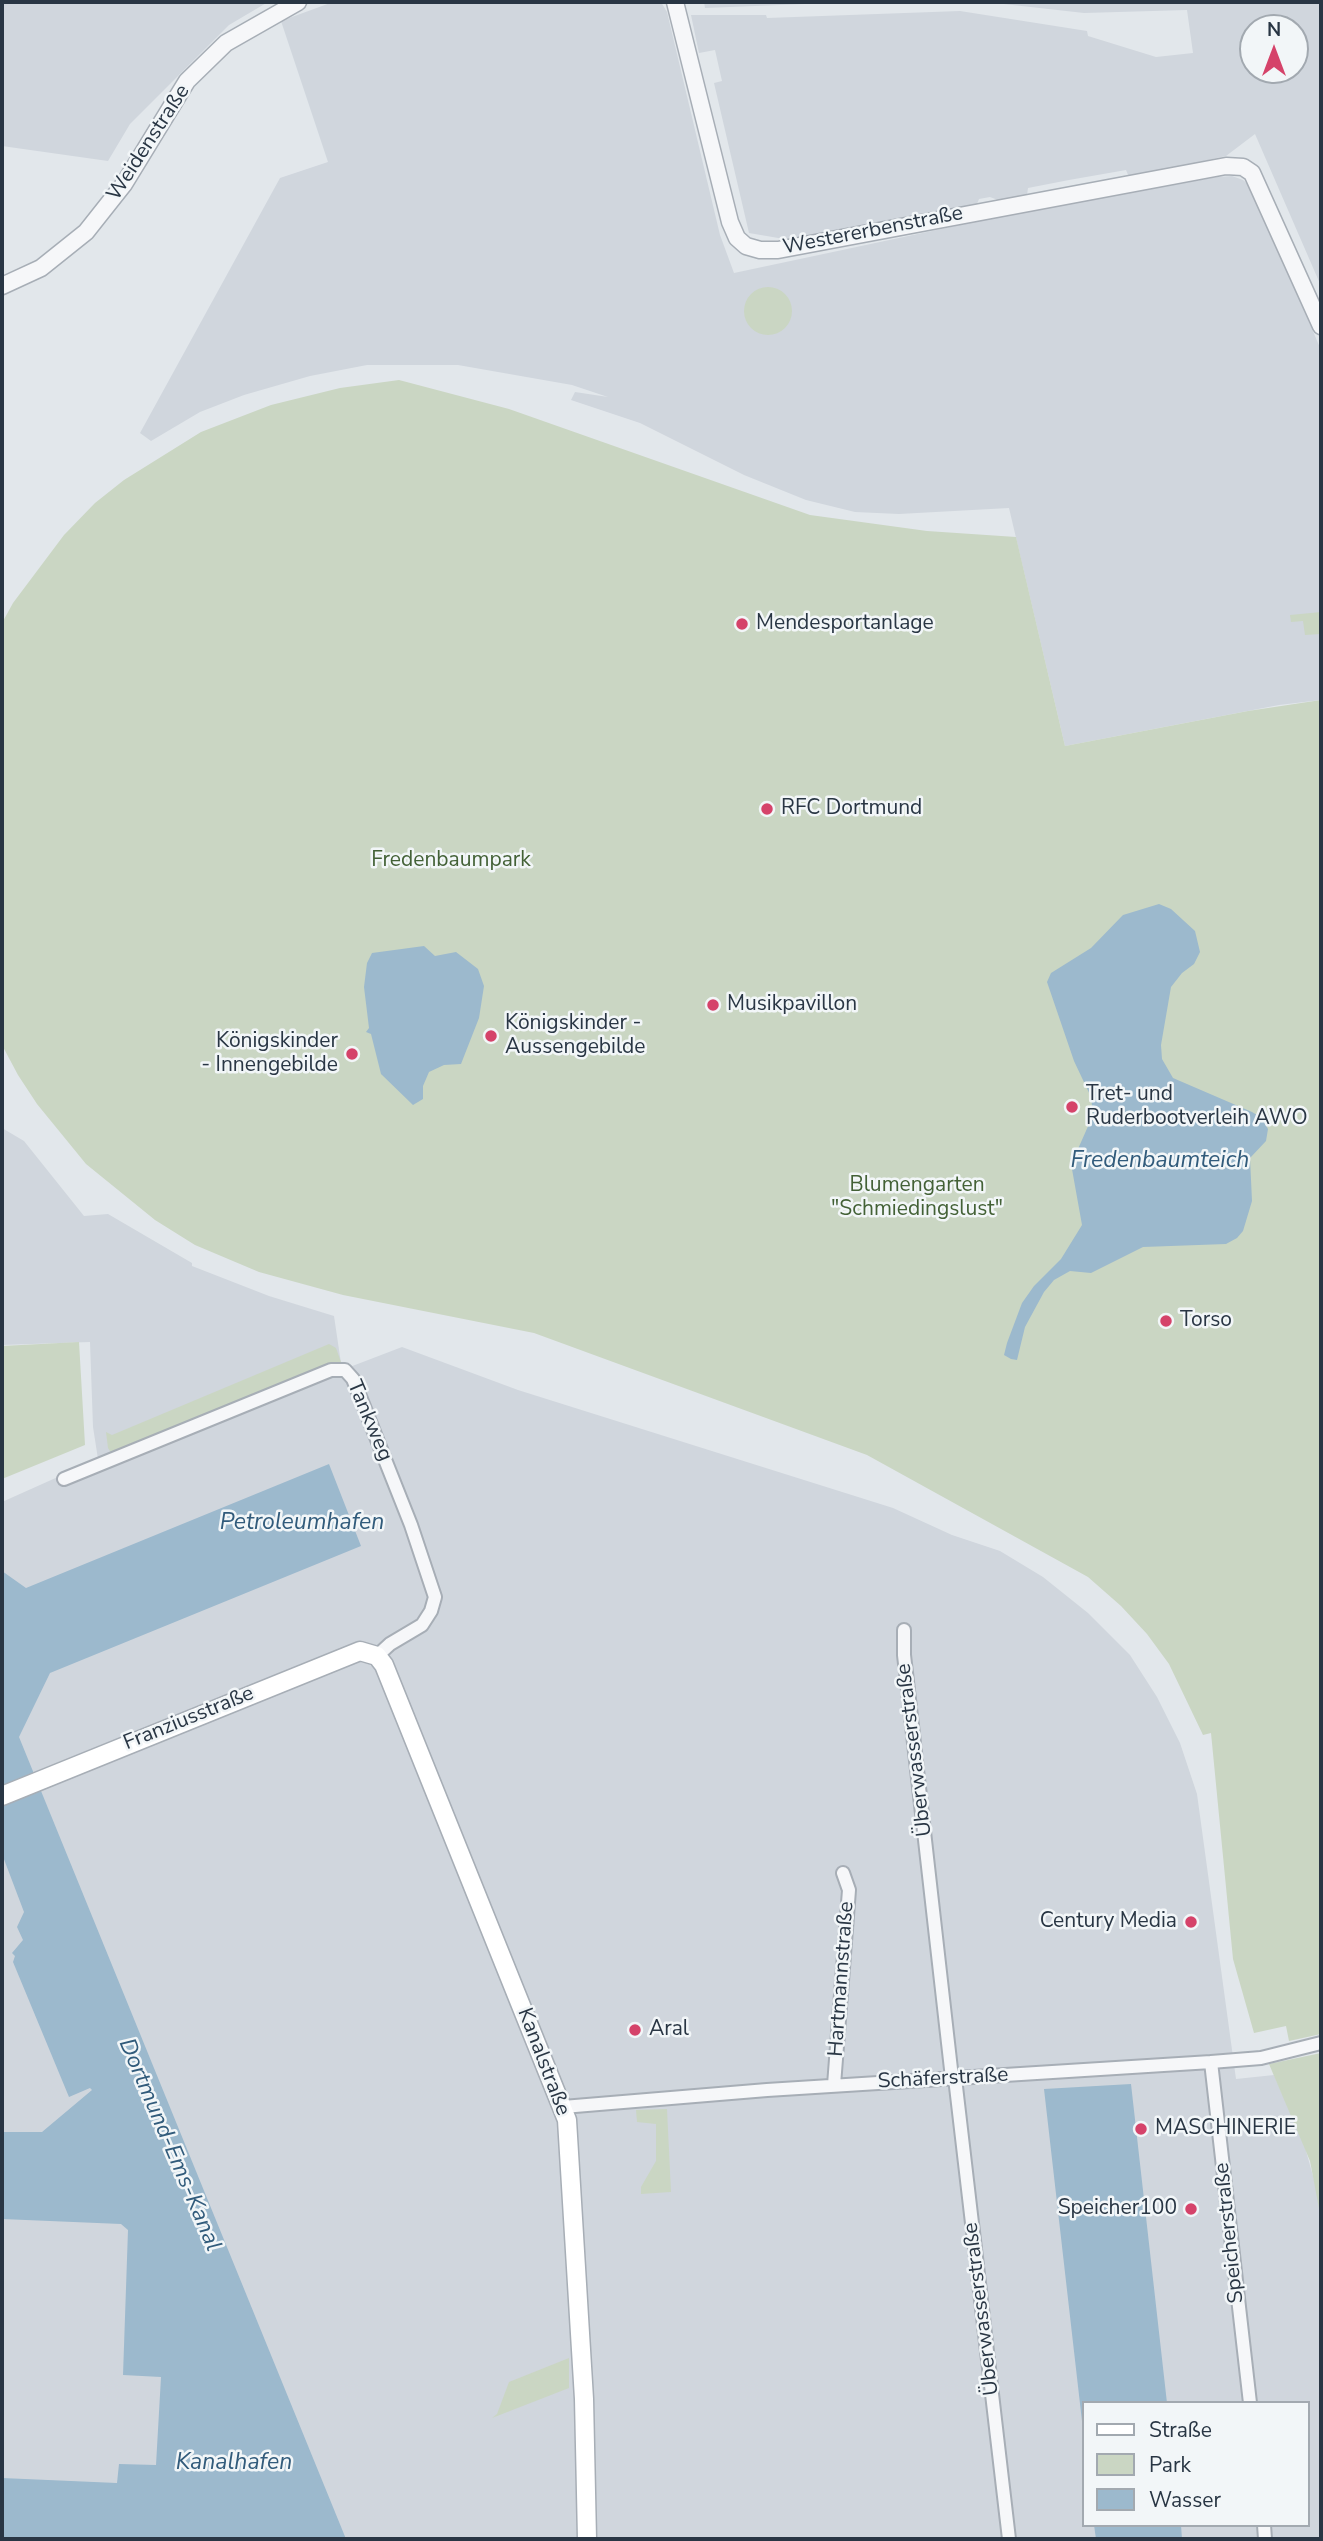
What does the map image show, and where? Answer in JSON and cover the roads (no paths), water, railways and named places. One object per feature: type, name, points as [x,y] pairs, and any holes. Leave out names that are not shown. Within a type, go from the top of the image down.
[{"type":"main road","name":"Franziusstraße","points":[[2,1796],[342,1657],[360,1651],[377,1656]]},
{"type":"main road","name":"Kanalstraße","points":[[377,1656],[384,1665],[567,2120],[582,2358],[587,2539]]},
{"type":"street","name":"Weidenstraße","points":[[2,286],[41,268],[86,232],[124,184],[181,88],[226,43],[298,2]]},
{"type":"street","name":"Westererbenstraße","points":[[675,2],[730,222],[737,239],[753,248],[778,250],[1226,166],[1243,167],[1252,173],[1321,326]]},
{"type":"street","name":"Tankweg","points":[[64,1479],[331,1370],[345,1370],[353,1379],[411,1525],[435,1597],[432,1611],[422,1625],[390,1644],[377,1656]]},
{"type":"street","name":"Überwasserstraße","points":[[904,1630],[904,1655],[1009,2539]]},
{"type":"street","name":"Hartmannstraße","points":[[834,2085],[849,1890],[842,1874]]},
{"type":"street","name":"Schäferstraße","points":[[563,2107],[834,2085],[1261,2058],[1321,2043]]},
{"type":"street","name":"Speicherstraße","points":[[1211,2062],[1250,2401]]},
{"type":"water","name":"Fredenbaumteich","points":[[1159,904],[1171,909],[1195,931],[1200,952],[1194,964],[1182,973],[1171,987],[1161,1045],[1162,1059],[1173,1078],[1252,1112],[1262,1118],[1268,1129],[1266,1141],[1250,1158],[1252,1201],[1243,1231],[1226,1244],[1143,1247],[1091,1273],[1070,1271],[1054,1280],[1044,1292],[1025,1327],[1017,1360],[1011,1359],[1004,1355],[1022,1303],[1034,1286],[1061,1259],[1082,1225],[1070,1158],[1074,1158],[1093,1115],[1091,1097],[1074,1061],[1047,982],[1051,973],[1091,948],[1123,915]]},
{"type":"water","points":[[424,946],[435,956],[456,952],[478,969],[484,986],[479,1018],[461,1064],[444,1065],[429,1072],[423,1086],[423,1099],[413,1105],[381,1074],[371,1034],[366,1032],[369,1028],[364,987],[367,963],[372,953]]},
{"type":"water","name":"Kanalhafen","points":[[329,1464],[361,1546],[50,1673],[19,1737],[346,2539],[2,2539],[2,2478],[117,2483],[119,2464],[156,2465],[161,2377],[123,2375],[128,2230],[121,2224],[2,2219],[2,2132],[42,2132],[92,2090],[90,2088],[69,2097],[13,1962],[15,1956],[12,1953],[23,1940],[17,1927],[24,1912],[2,1854],[2,1571],[26,1588]]},
{"type":"water","points":[[1131,2084],[1167,2401],[1082,2401],[1082,2421],[1044,2089]]},
{"type":"water","points":[[1094,2527],[1181,2527],[1182,2539],[1096,2539]]},
{"type":"place","name":"Mendesportanlage","points":[[742,624]]},
{"type":"place","name":"RFC Dortmund","points":[[767,809]]},
{"type":"place","name":"Musikpavillon","points":[[713,1005]]},
{"type":"place","name":"Königskinder - Aussengebilde","points":[[491,1036]]},
{"type":"place","name":"Königskinder - Innengebilde","points":[[352,1054]]},
{"type":"place","name":"Tret- und Ruderbootverleih AWO","points":[[1072,1107]]},
{"type":"place","name":"Torso","points":[[1166,1321]]},
{"type":"place","name":"Century Media","points":[[1191,1922]]},
{"type":"place","name":"Aral","points":[[635,2030]]},
{"type":"place","name":"MASCHINERIE","points":[[1141,2129]]},
{"type":"place","name":"Speicher100","points":[[1191,2209]]},
{"type":"park label","name":"Fredenbaumpark","points":[[451,861]]},
{"type":"park label","name":"Blumengarten \"Schmiedingslust\"","points":[[917,1198]]},
{"type":"water label","name":"Petroleumhafen","points":[[302,1523]]},
{"type":"water label","name":"Dortmund-Ems-Kanal","points":[[169,2145]]}]
